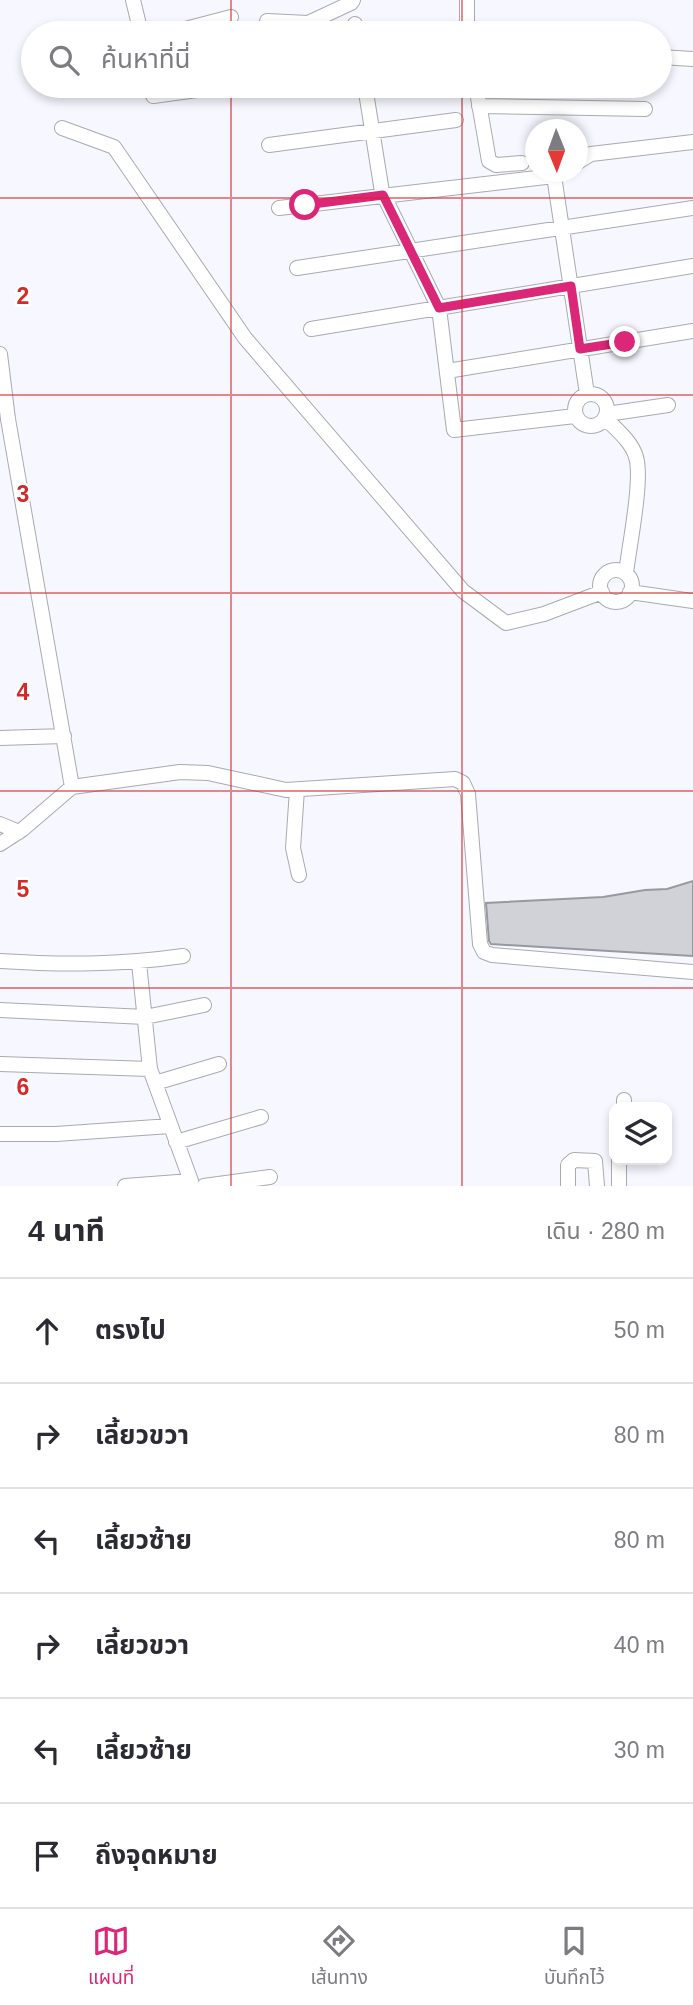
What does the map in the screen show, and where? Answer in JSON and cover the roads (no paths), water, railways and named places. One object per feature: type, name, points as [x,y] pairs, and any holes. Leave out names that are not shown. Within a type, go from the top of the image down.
[{"type":"street","points":[[133,0],[138,21]]},
{"type":"street","points":[[312,21],[353,0]]},
{"type":"street","points":[[467,0],[467,21]]},
{"type":"street","points":[[216,21],[231,17]]},
{"type":"street","points":[[672,58],[693,59]]},
{"type":"street","points":[[367,98],[383,195],[439,308],[454,430],[575,416]]},
{"type":"street","points":[[478,98],[489,161],[496,165],[522,163]]},
{"type":"street","points":[[479,106],[645,108]]},
{"type":"street","points":[[269,145],[456,120]]},
{"type":"street","points":[[62,128],[114,147],[245,338],[463,591],[506,623],[544,614],[601,592]]},
{"type":"street","points":[[588,156],[693,142]]},
{"type":"street","points":[[279,208],[525,178]]},
{"type":"street","points":[[559,182],[562,228],[587,394]]},
{"type":"street","points":[[297,268],[693,208]]},
{"type":"street","points":[[311,329],[693,265]]},
{"type":"street","points":[[447,371],[693,331]]},
{"type":"street","points":[[0,354],[8,419],[72,787]]},
{"type":"street","points":[[630,592],[631,582],[626,573],[638,474],[636,456],[606,416],[603,399],[587,394],[578,400],[574,411],[578,421],[587,426],[598,425],[606,416],[668,405]]},
{"type":"street","points":[[626,573],[616,570],[606,573],[600,582],[601,592],[609,600],[618,601],[630,592],[693,601]]},
{"type":"street","points":[[0,738],[64,736]]},
{"type":"street","points":[[0,844],[19,832],[72,787],[194,772],[275,789],[297,790],[454,779],[463,783],[468,794],[480,944],[484,952],[492,955],[693,972]]},
{"type":"street","points":[[297,790],[293,848],[299,875]]},
{"type":"street","points":[[0,824],[19,832]]},
{"type":"street","points":[[0,961],[87,965],[183,956]]},
{"type":"street","points":[[139,962],[153,1076],[176,1142],[195,1184]]},
{"type":"street","points":[[0,1010],[145,1017],[204,1005]]},
{"type":"street","points":[[0,1064],[153,1076],[219,1064]]},
{"type":"street","points":[[176,1142],[261,1117]]},
{"type":"street","points":[[0,1134],[56,1134],[170,1126]]},
{"type":"street","points":[[568,1186],[568,1166],[574,1160],[583,1160],[595,1161],[597,1186]]},
{"type":"street","points":[[619,1186],[620,1165]]},
{"type":"street","points":[[125,1186],[195,1184],[270,1177]]}]
